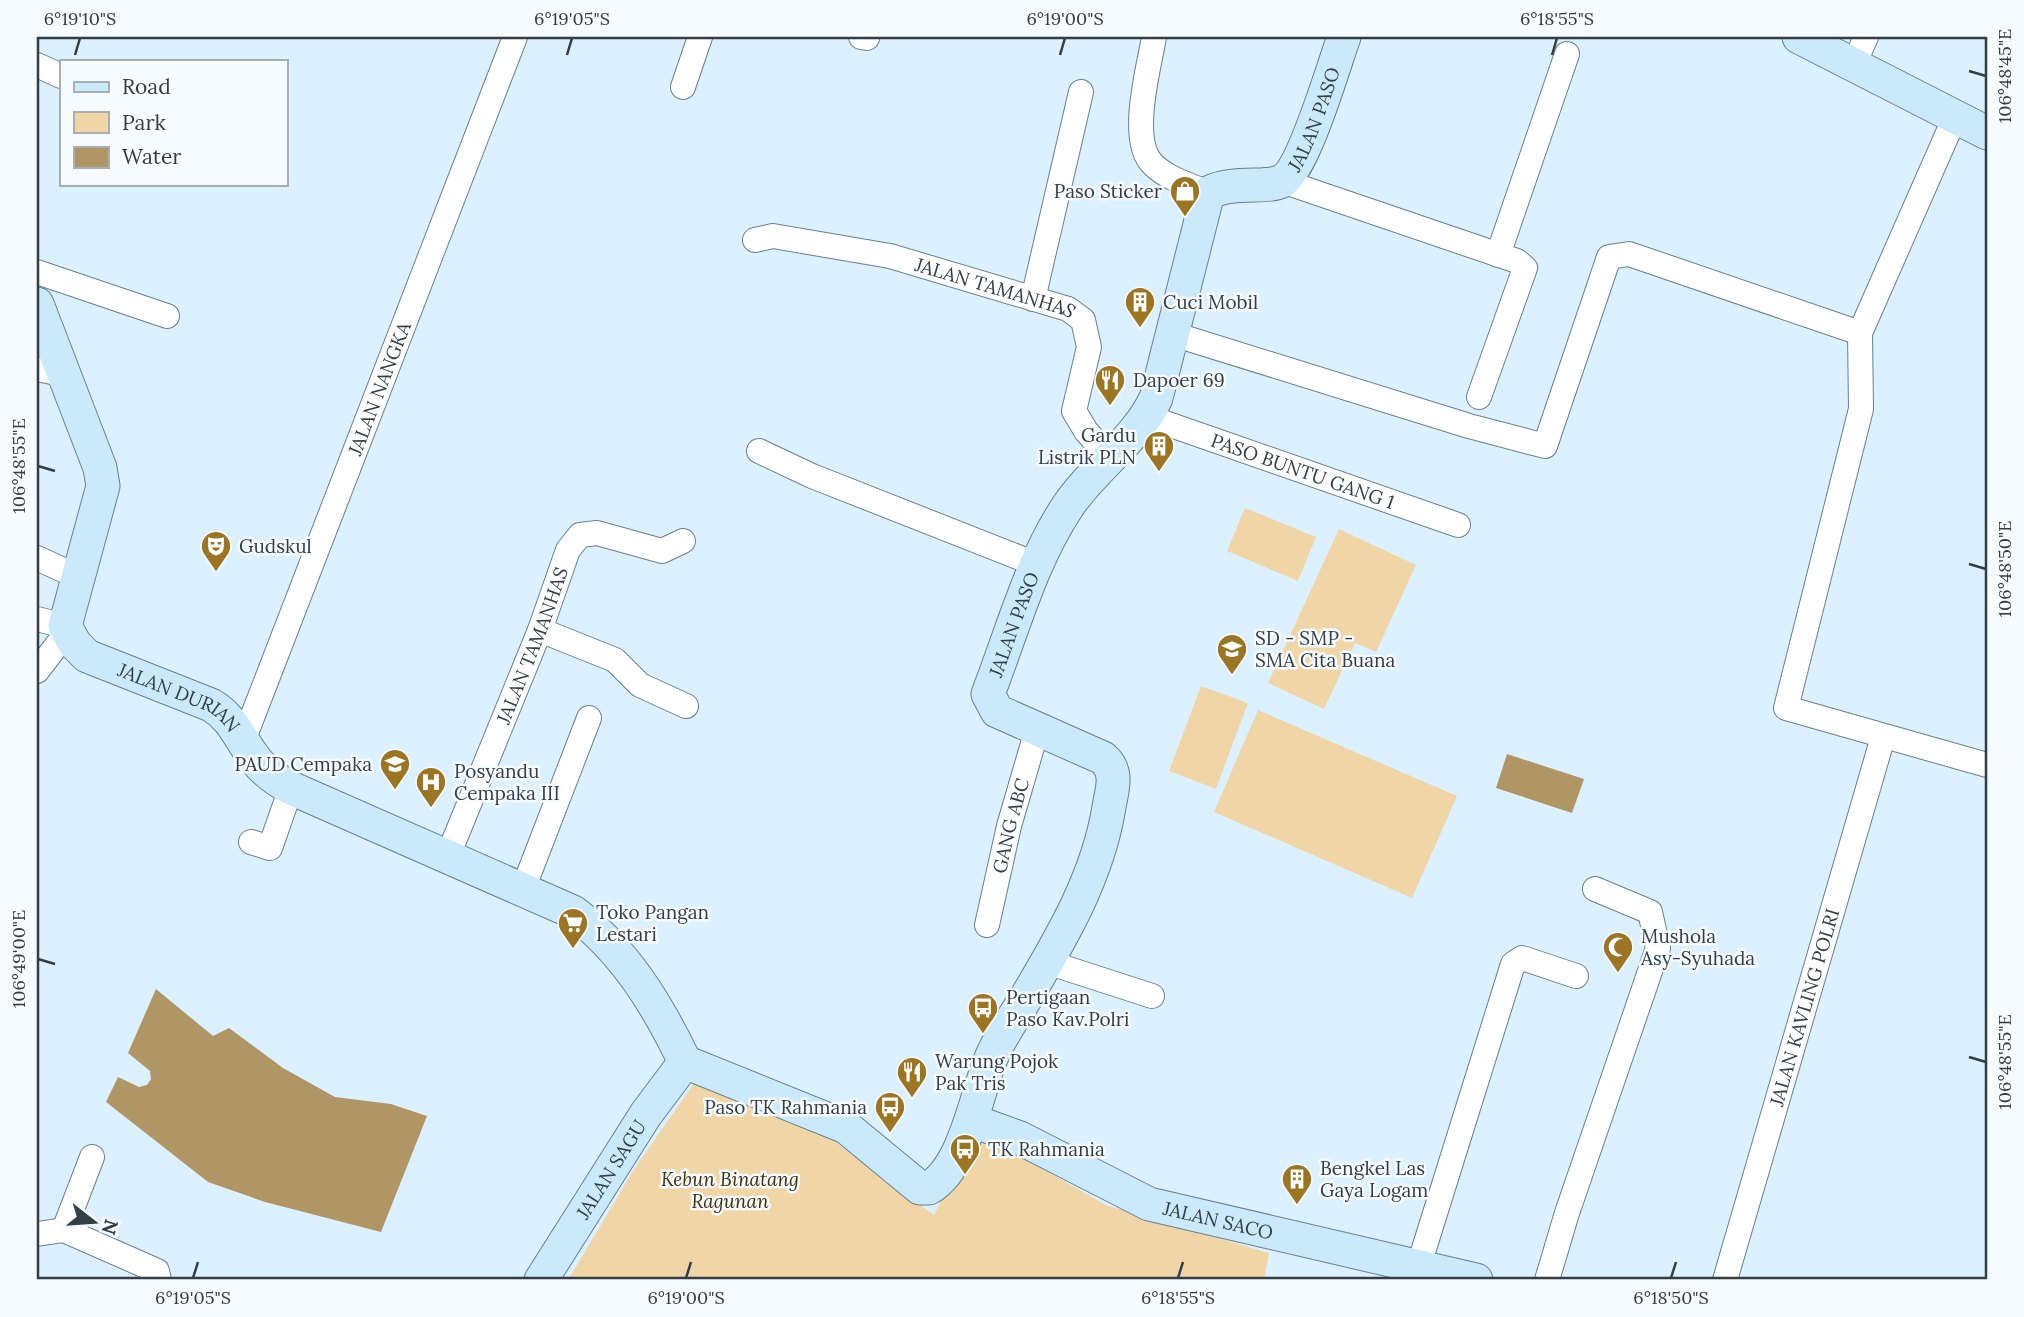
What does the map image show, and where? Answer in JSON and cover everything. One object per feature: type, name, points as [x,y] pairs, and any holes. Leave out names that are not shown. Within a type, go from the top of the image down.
[{"type":"main road","name":"JALAN PASO","points":[[685,1062],[846,1127],[920,1188],[929,1188],[937,1183],[973,1121],[993,1054],[1047,962],[1099,855],[1113,771],[1103,758],[997,711],[988,694],[1038,565],[1068,506],[1147,417],[1156,398],[1208,192],[1224,184],[1282,181],[1292,172],[1302,153],[1344,37]]},
{"type":"main road","points":[[1799,37],[1859,51],[1955,117],[1987,133]]},
{"type":"main road","points":[[37,304],[52,372],[100,468],[103,486],[76,576],[56,626]]},
{"type":"main road","name":"JALAN DURIAN","points":[[56,626],[87,656],[219,709],[226,714],[243,741],[272,777],[291,788],[447,859],[573,912],[598,930],[658,1008],[685,1062]]},
{"type":"main road","name":"JALAN SAGU","points":[[552,1275],[646,1114],[685,1062]]},
{"type":"main road","name":"JALAN SACO","points":[[973,1121],[1020,1138],[1149,1204],[1476,1280]]},
{"type":"street","name":"JALAN NANGKA","points":[[243,741],[512,37]]},
{"type":"street","points":[[683,88],[700,37]]},
{"type":"street","points":[[1154,37],[1143,100],[1141,142],[1150,161],[1164,173],[1208,192]]},
{"type":"street","points":[[1499,255],[1566,54]]},
{"type":"street","points":[[37,65],[60,76]]},
{"type":"street","points":[[1033,299],[1081,92]]},
{"type":"street","points":[[1955,117],[1860,333],[1861,409],[1786,708],[1987,765]]},
{"type":"street","points":[[1282,181],[1517,261],[1525,268],[1479,397]]},
{"type":"street","name":"JALAN TAMANHAS","points":[[755,240],[773,236],[890,256],[1068,309],[1083,320],[1089,347],[1074,411],[1086,431],[1110,458]]},
{"type":"street","points":[[1173,334],[1469,426],[1545,446],[1609,257],[1629,254],[1860,333]]},
{"type":"street","points":[[37,272],[167,316]]},
{"type":"street","name":"PASO BUNTU GANG 1","points":[[1147,417],[1458,525]]},
{"type":"street","points":[[759,451],[811,477],[1038,565]]},
{"type":"street","name":"JALAN TAMANHAS","points":[[447,859],[540,630],[568,550],[580,535],[597,533],[662,551],[683,541]]},
{"type":"street","points":[[37,558],[76,576]]},
{"type":"street","points":[[37,671],[56,626]]},
{"type":"street","points":[[540,630],[615,660],[640,685],[686,706]]},
{"type":"street","points":[[523,889],[589,718]]},
{"type":"street","name":"GANG ABC","points":[[987,925],[1006,839],[1037,730]]},
{"type":"street","name":"JALAN KAVLING POLRI","points":[[1725,1280],[1883,737]]},
{"type":"street","points":[[251,842],[270,848],[291,788]]},
{"type":"street","points":[[1548,1280],[1567,1213],[1658,948],[1650,912],[1595,889]]},
{"type":"street","points":[[1418,1268],[1513,964],[1522,958],[1576,976]]},
{"type":"street","points":[[1047,962],[1152,996]]},
{"type":"street","points":[[64,1230],[92,1157]]},
{"type":"street","points":[[37,1234],[64,1230],[157,1271],[159,1280]]},
{"type":"green space","points":[[1245,508],[1316,537],[1298,581],[1227,551]]},
{"type":"green space","points":[[1339,529],[1416,565],[1376,652],[1355,643],[1324,709],[1268,683]]},
{"type":"green space","points":[[1201,686],[1248,703],[1216,789],[1169,771]]},
{"type":"green space","points":[[1258,710],[1457,796],[1412,898],[1214,812]]},
{"type":"green space","name":"Kebun Binatang Ragunan","points":[[697,1079],[813,1125],[934,1215],[976,1131],[1106,1205],[1269,1253],[1264,1280],[568,1280],[634,1169]]},
{"type":"water","points":[[1507,754],[1584,779],[1572,813],[1496,788]]},
{"type":"water","points":[[156,989],[213,1036],[229,1028],[283,1068],[335,1097],[391,1104],[427,1116],[381,1232],[265,1202],[208,1182],[106,1102],[118,1077],[139,1087],[147,1085],[151,1079],[150,1071],[128,1053]]},
{"type":"place","name":"Paso Sticker","points":[[1185,218]]},
{"type":"place","name":"Cuci Mobil","points":[[1140,329]]},
{"type":"place","name":"Dapoer 69","points":[[1110,407]]},
{"type":"place","name":"Gardu Listrik PLN","points":[[1159,473]]},
{"type":"place","name":"Gudskul","points":[[216,573]]},
{"type":"place","name":"SD - SMP - SMA Cita Buana","points":[[1232,676]]},
{"type":"place","name":"PAUD Cempaka","points":[[395,791]]},
{"type":"place","name":"Posyandu Cempaka III","points":[[431,809]]},
{"type":"place","name":"Toko Pangan Lestari","points":[[573,950]]},
{"type":"place","name":"Mushola Asy-Syuhada","points":[[1618,974]]},
{"type":"place","name":"Pertigaan Paso Kav.Polri","points":[[983,1035]]},
{"type":"place","name":"Warung Pojok Pak Tris","points":[[912,1099]]},
{"type":"place","name":"Paso TK Rahmania","points":[[890,1134]]},
{"type":"place","name":"TK Rahmania","points":[[965,1176]]},
{"type":"place","name":"Bengkel Las Gaya Logam","points":[[1297,1206]]}]
